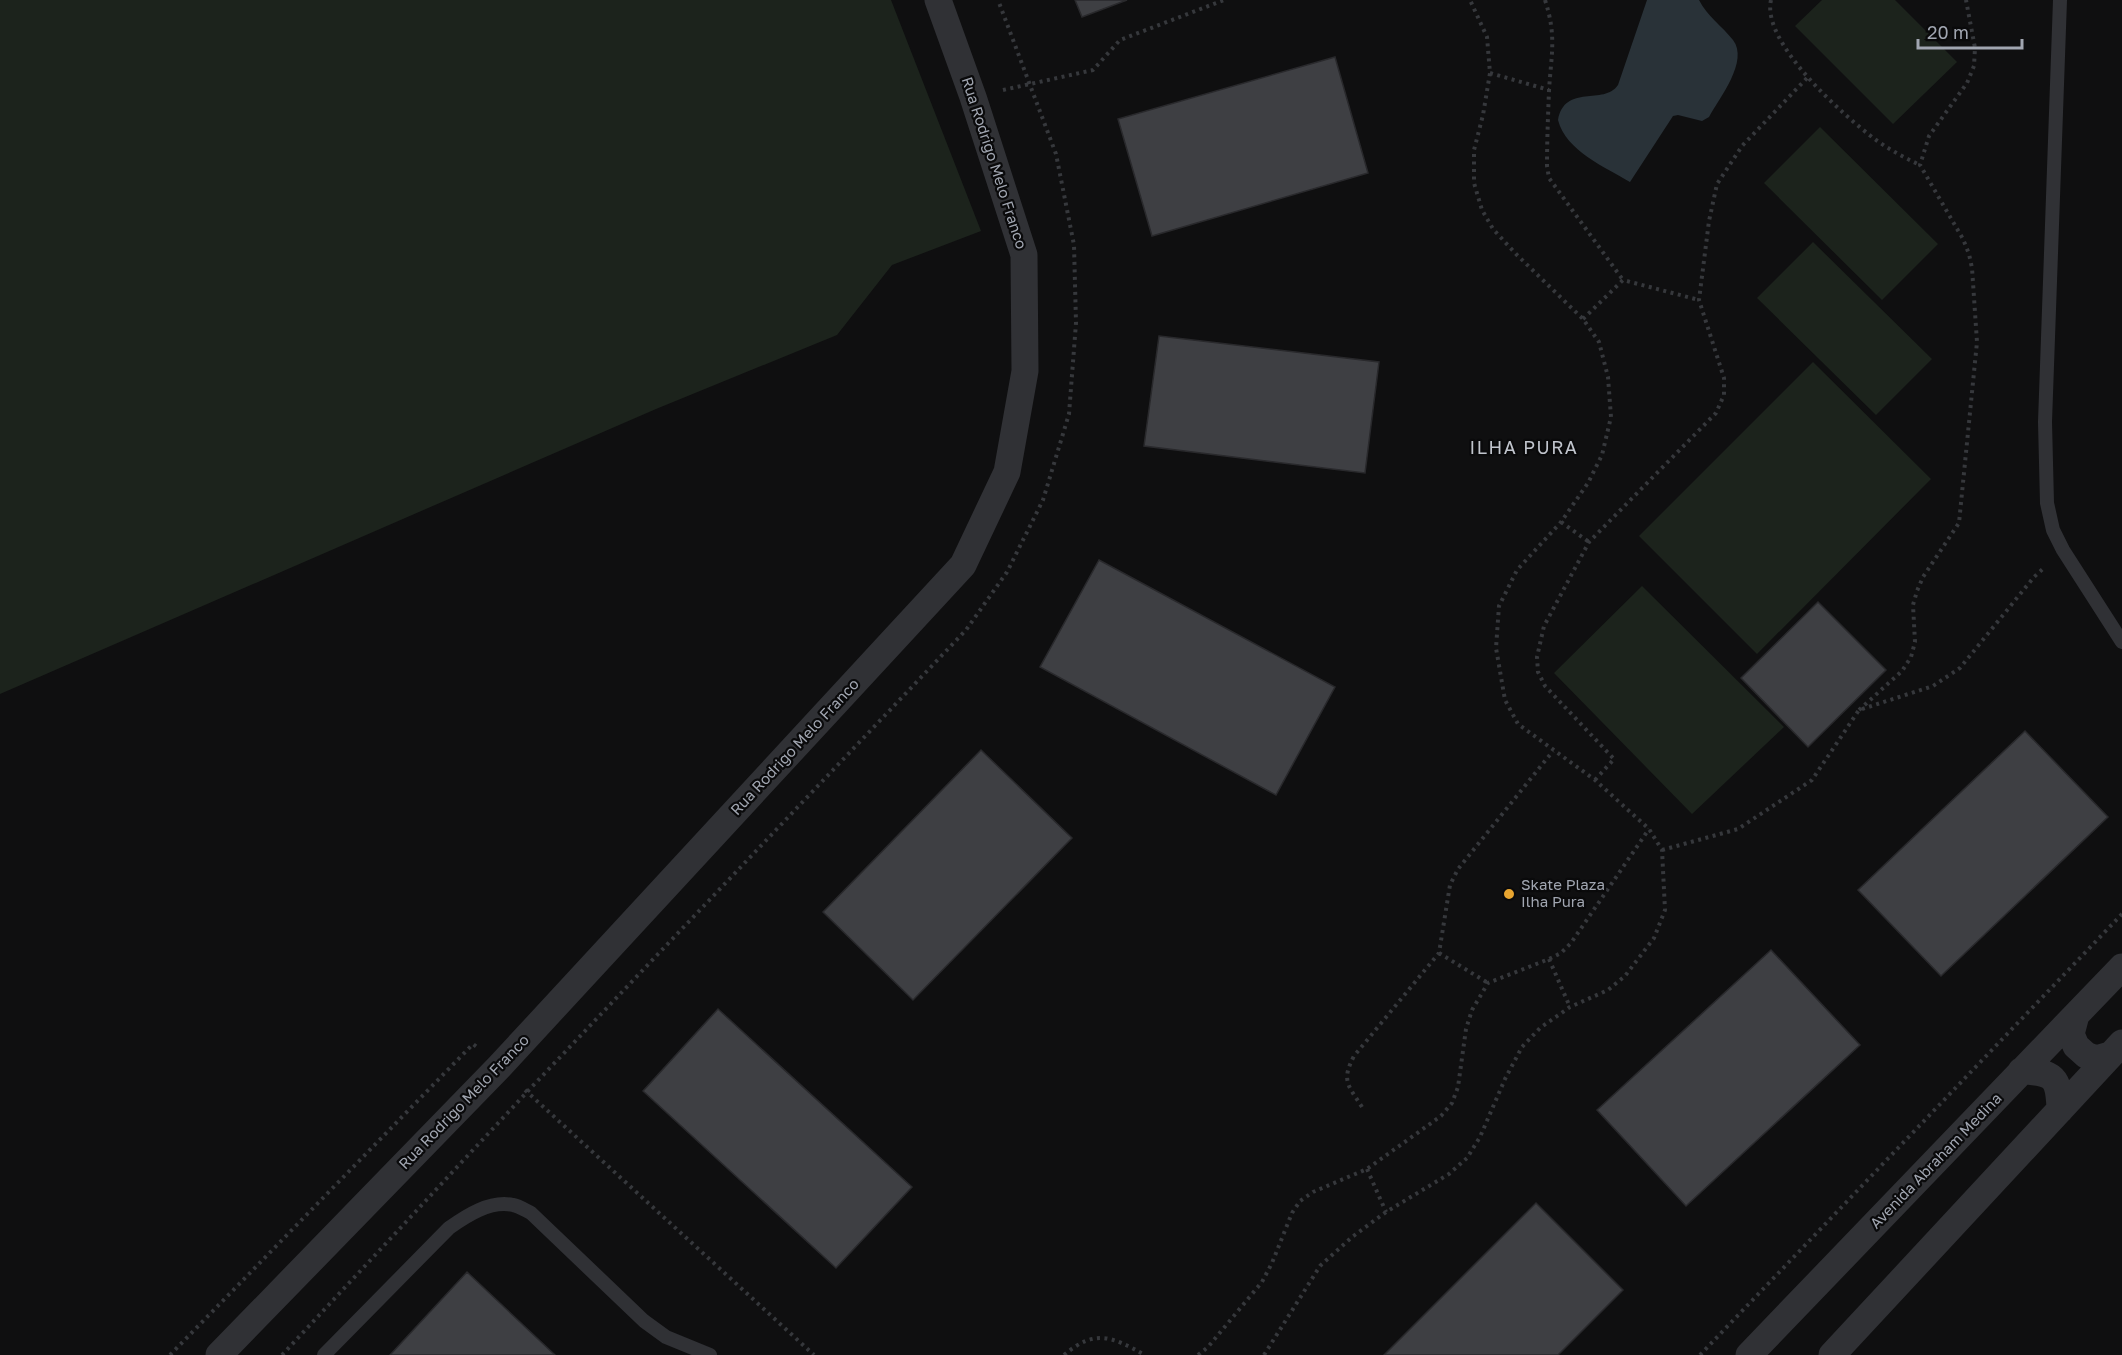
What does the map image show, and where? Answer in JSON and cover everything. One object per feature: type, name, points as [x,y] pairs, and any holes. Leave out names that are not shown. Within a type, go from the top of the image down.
[{"type":"street","name":"Rua Rodrigo Melo Franco","points":[[219,1355],[499,1066],[963,565],[1007,472],[1025,371],[1024,255],[973,97],[938,0]]},
{"type":"street","name":"Avenida Abraham Medina","points":[[1749,1355],[2122,967]]},
{"type":"street","points":[[2076,1015],[2071,1034],[2076,1046],[2086,1055],[2096,1059],[2116,1049]]},
{"type":"street","points":[[1832,1355],[2116,1049]]},
{"type":"street","points":[[2022,1071],[2047,1074],[2056,1080],[2060,1092],[2060,1110]]},
{"type":"lane","points":[[2060,0],[2046,422],[2047,504],[2053,530],[2063,550],[2122,642]]},
{"type":"lane","points":[[324,1355],[449,1228],[469,1214],[490,1206],[512,1204],[531,1213],[644,1321],[666,1337],[710,1355]]},
{"type":"path","points":[[973,97],[1093,70],[1120,40],[1224,0]]},
{"type":"path","points":[[1264,1355],[1320,1266],[1352,1236],[1386,1212],[1449,1174],[1467,1158],[1480,1137],[1504,1078],[1522,1047],[1540,1028],[1570,1007],[1608,990],[1625,976],[1654,938],[1665,910],[1662,850],[1650,829],[1595,780],[1518,724],[1505,700],[1496,648],[1499,606],[1517,570],[1561,522],[1588,483],[1602,455],[1611,417],[1608,377],[1599,342],[1583,319],[1515,254],[1493,229],[1482,210],[1474,183],[1474,150],[1490,73],[1486,37],[1470,0]]},
{"type":"path","points":[[1545,0],[1554,37],[1546,166],[1549,178],[1623,280],[1699,300]]},
{"type":"path","points":[[1662,850],[1738,829],[1812,780],[1859,710],[1902,671],[1911,657],[1915,642],[1913,605],[1917,591],[1923,577],[1959,523],[1977,342],[1970,254],[1920,165],[1875,139],[1807,78],[1774,31],[1768,9],[1771,0]]},
{"type":"path","points":[[1920,165],[1929,136],[1967,83],[1974,66],[1975,48],[1966,0]]},
{"type":"path","points":[[1490,73],[1549,90]]},
{"type":"path","points":[[1595,780],[1614,759],[1545,687],[1538,672],[1537,657],[1544,626],[1589,542],[1716,413],[1724,395],[1724,378],[1699,300],[1709,221],[1717,184],[1743,146],[1807,78]]},
{"type":"path","points":[[1583,319],[1623,280]]},
{"type":"path","points":[[1561,522],[1589,542]]},
{"type":"path","points":[[1859,710],[1933,686],[1960,668],[2034,577],[2063,550]]},
{"type":"path","points":[[1362,1107],[1349,1087],[1346,1076],[1354,1056],[1439,953],[1450,885],[1458,869],[1553,751]]},
{"type":"path","points":[[1198,1355],[1208,1347],[1262,1282],[1292,1213],[1300,1201],[1312,1192],[1367,1169],[1441,1116],[1452,1103],[1458,1087],[1469,1020],[1472,1010],[1488,983],[1561,953],[1571,943],[1650,829]]},
{"type":"path","points":[[1700,1355],[2122,914]]},
{"type":"path","points":[[1439,953],[1488,983]]},
{"type":"path","points":[[1549,959],[1570,1007]]},
{"type":"path","points":[[499,1066],[814,1355]]},
{"type":"path","points":[[1367,1169],[1386,1212]]},
{"type":"path","points":[[1064,1355],[1073,1347],[1095,1338],[1114,1338],[1145,1355]]},
{"type":"shaded area","points":[[0,0],[891,0],[981,231],[892,265],[837,335],[656,409],[0,694]]},
{"type":"shaded area","points":[[1647,0],[1699,0],[1733,40],[1738,58],[1731,79],[1709,117],[1702,121],[1678,115],[1673,116],[1630,182],[1598,164],[1578,149],[1562,131],[1558,120],[1562,109],[1568,102],[1576,98],[1604,94],[1612,91],[1618,85]]},
{"type":"shaded area","points":[[1822,0],[1895,0],[1957,62],[1893,124],[1795,26]]},
{"type":"shaded area","points":[[1820,127],[1938,244],[1882,300],[1764,183]]},
{"type":"shaded area","points":[[1813,242],[1932,359],[1876,415],[1757,298]]},
{"type":"shaded area","points":[[1813,362],[1931,479],[1757,654],[1639,536]]},
{"type":"shaded area","points":[[1642,586],[1784,727],[1692,814],[1554,673]]},
{"type":"building","points":[[1075,0],[1127,0],[1082,17]]},
{"type":"building","points":[[1335,57],[1368,173],[1152,236],[1118,119]]},
{"type":"building","points":[[1159,336],[1379,362],[1365,473],[1144,446]]},
{"type":"building","points":[[1099,560],[1335,687],[1276,795],[1040,667]]},
{"type":"building","points":[[1818,602],[1886,670],[1808,747],[1741,678]]},
{"type":"building","points":[[2025,731],[2108,817],[1941,976],[1858,890]]},
{"type":"building","points":[[981,750],[1072,838],[913,1000],[823,912]]},
{"type":"building","points":[[1771,950],[1860,1045],[1686,1206],[1597,1110]]},
{"type":"building","points":[[718,1009],[912,1187],[836,1268],[643,1091]]},
{"type":"building","points":[[1536,1203],[1623,1290],[1558,1355],[1384,1355]]},
{"type":"building","points":[[467,1272],[555,1355],[390,1355]]},
{"type":"place","name":"Skate Plaza Ilha Pura","points":[[1509,894]]},
{"type":"district","name":"ILHA PURA","points":[[1524,448]]}]
